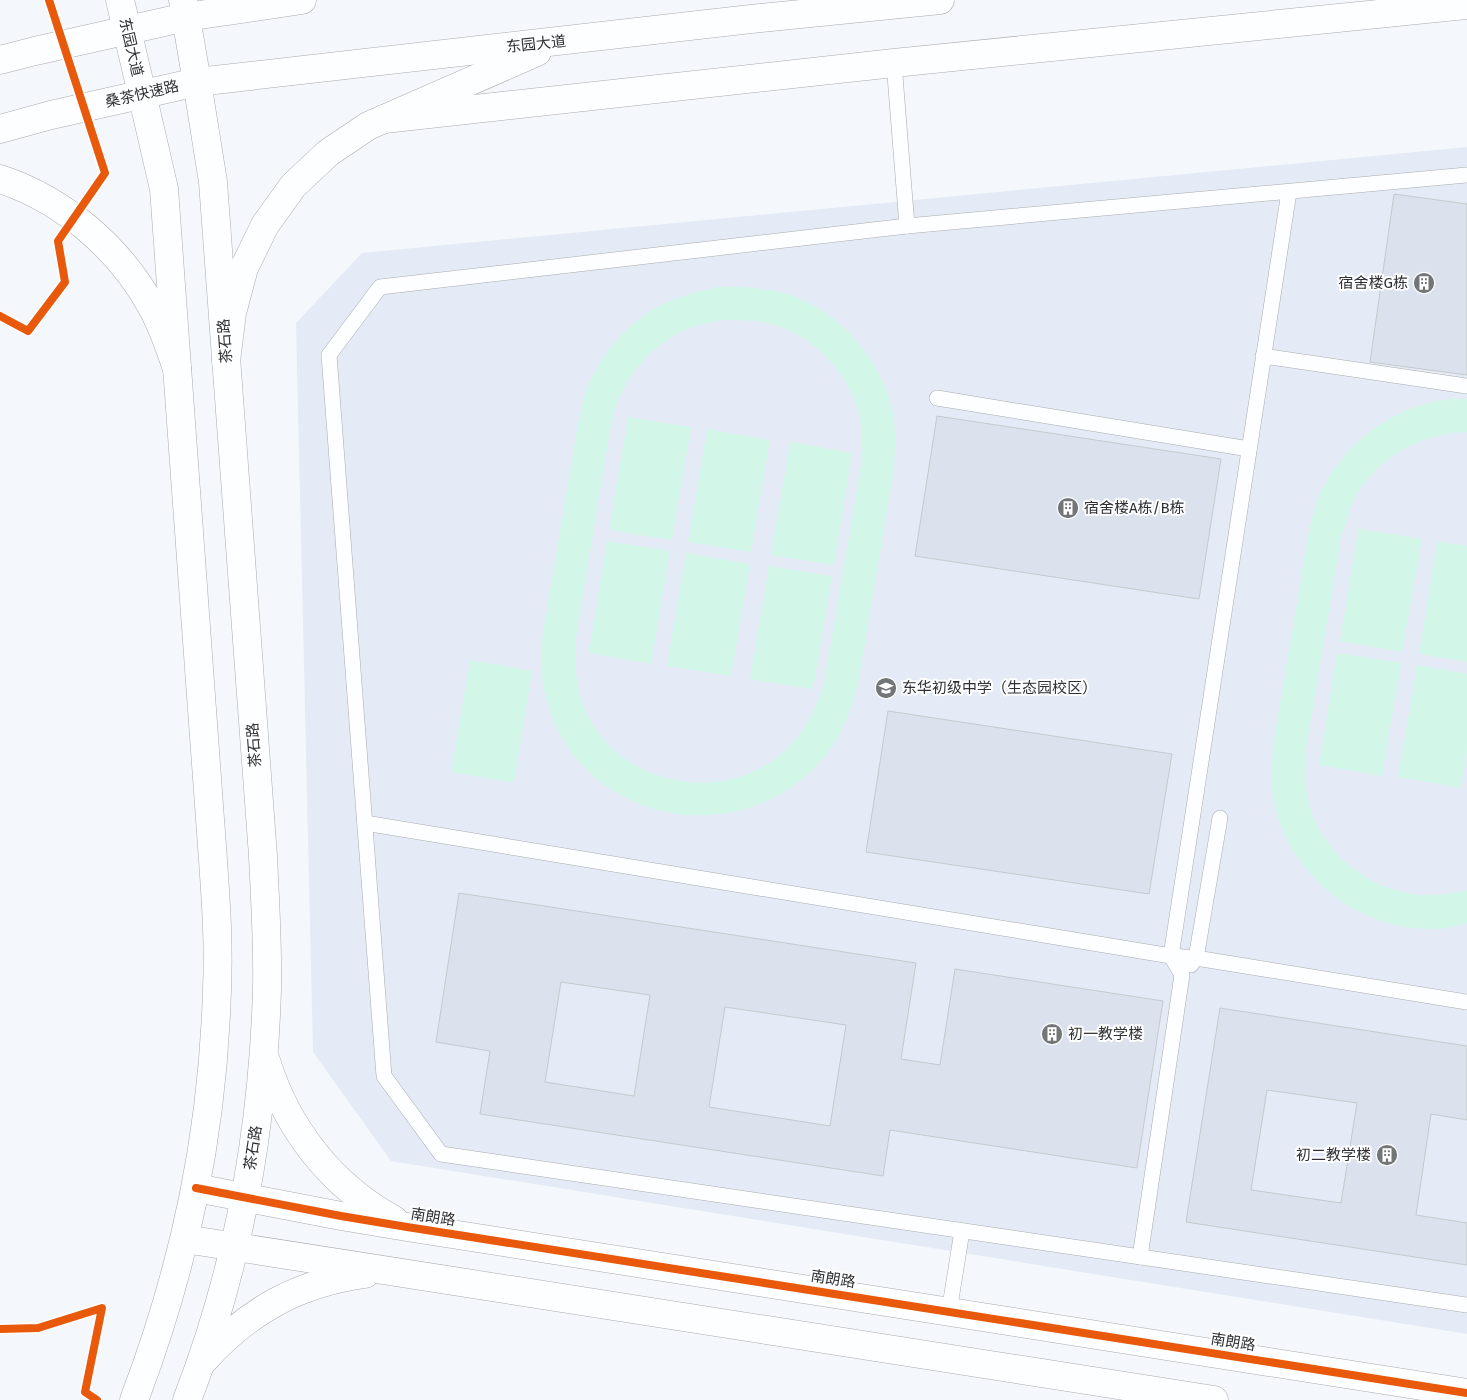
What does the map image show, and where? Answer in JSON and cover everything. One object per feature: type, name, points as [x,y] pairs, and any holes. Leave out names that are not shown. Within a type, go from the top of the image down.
[{"type":"main road","name":"东园大道","points":[[120,0],[142,94]]},
{"type":"main road","points":[[0,60],[35,50],[126,30],[184,8],[302,0]]},
{"type":"main road","name":"东园大道","points":[[197,82],[751,19],[940,0]]},
{"type":"main road","points":[[384,119],[894,63],[1467,5]]},
{"type":"main road","points":[[184,8],[197,82]]},
{"type":"main road","points":[[226,361],[232,313],[244,268],[266,225],[294,186],[328,153],[368,126],[563,40]]},
{"type":"main road","name":"桑茶快速路","points":[[0,128],[197,82]]},
{"type":"main road","name":"茶石路","points":[[187,1400],[217,1313],[245,1198],[258,1119],[264,1054],[267,988],[266,912],[213,182],[197,82]]},
{"type":"main road","points":[[134,1400],[169,1299],[196,1188],[208,1113],[218,987],[217,923],[164,189],[142,94]]},
{"type":"main road","points":[[0,179],[38,195],[66,212],[92,232],[115,255],[136,280],[153,308],[167,338],[177,369]]},
{"type":"main road","points":[[264,1054],[272,1081],[284,1108],[316,1156],[357,1196],[381,1213],[406,1226]]},
{"type":"main road","name":"南朗路","points":[[196,1188],[341,1216],[1467,1393]]},
{"type":"main road","points":[[185,1239],[1214,1400]]},
{"type":"main road","points":[[200,1364],[240,1325],[288,1295],[341,1277],[397,1272]]},
{"type":"lane","points":[[894,63],[907,226]]},
{"type":"lane","points":[[1467,175],[907,226],[380,288],[329,355],[384,1076],[441,1154],[1467,1306]]},
{"type":"lane","points":[[1182,975],[1171,956],[1289,192]]},
{"type":"lane","points":[[1263,356],[1467,386]]},
{"type":"lane","points":[[937,398],[1249,449]]},
{"type":"lane","points":[[1140,1257],[1182,975],[1196,958],[1220,818]]},
{"type":"lane","points":[[365,823],[1171,956],[1196,958],[1467,1002]]},
{"type":"lane","points":[[949,1312],[962,1231]]},
{"type":"shaded area","name":"东华初级中学（生态园校区）","points":[[1467,147],[1467,1334],[391,1161],[313,1052],[296,323],[362,253]]},
{"type":"green space","points":[[718,287],[740,287],[775,291],[796,297],[816,307],[835,320],[866,352],[878,371],[893,413],[895,448],[894,469],[858,684],[852,705],[839,735],[820,762],[784,792],[744,809],[702,815],[660,810],[620,795],[586,769],[560,734],[544,690],[541,661],[543,633],[579,418],[591,379],[598,365],[616,341],[626,330],[650,311],[683,296]],"holes":[[[722,320],[762,322],[785,329],[815,347],[828,358],[848,386],[855,402],[862,431],[861,465],[825,678],[817,702],[806,725],[796,739],[772,761],[743,776],[712,782],[680,781],[649,772],[622,757],[599,734],[583,705],[578,688],[575,663],[576,637],[611,425],[623,389],[639,365],[660,345],[685,330]]]},
{"type":"green space","points":[[1449,399],[1467,399],[1467,432],[1434,437],[1404,449],[1378,468],[1367,480],[1352,504],[1341,537],[1306,749],[1306,788],[1312,814],[1321,832],[1347,864],[1364,876],[1402,892],[1433,895],[1467,890],[1467,923],[1448,928],[1418,928],[1389,923],[1362,913],[1337,898],[1316,879],[1297,857],[1283,831],[1274,803],[1272,782],[1273,745],[1309,531],[1316,504],[1323,487],[1343,457],[1370,431],[1401,413],[1426,404]]},
{"type":"green space","points":[[628,417],[691,427],[672,540],[609,530]]},
{"type":"green space","points":[[707,429],[770,440],[751,552],[688,542]]},
{"type":"green space","points":[[790,442],[852,453],[834,565],[771,555]]},
{"type":"green space","points":[[1358,529],[1422,539],[1402,652],[1340,641]]},
{"type":"green space","points":[[607,541],[670,551],[651,664],[589,653]]},
{"type":"green space","points":[[1437,542],[1467,546],[1467,662],[1419,654]]},
{"type":"green space","points":[[686,553],[750,564],[731,676],[667,666]]},
{"type":"green space","points":[[769,566],[832,576],[813,689],[750,679]]},
{"type":"green space","points":[[1337,653],[1401,663],[1382,776],[1319,765]]},
{"type":"green space","points":[[470,660],[532,671],[514,783],[451,772]]},
{"type":"green space","points":[[1417,665],[1467,674],[1467,751],[1461,788],[1398,777]]},
{"type":"building","name":"宿舍楼G栋","points":[[1394,194],[1467,204],[1467,375],[1370,362]]},
{"type":"building","name":"宿舍楼A栋/B栋","points":[[937,416],[1221,459],[1199,599],[915,556]]},
{"type":"building","points":[[888,711],[1172,754],[1149,894],[866,852]]},
{"type":"building","name":"初一教学楼","points":[[459,893],[916,963],[901,1059],[940,1065],[955,969],[1163,1001],[1137,1168],[890,1130],[883,1176],[480,1114],[490,1051],[436,1042]],"holes":[[[561,982],[650,995],[634,1096],[545,1082]],[[725,1007],[846,1025],[830,1126],[709,1107]]]},
{"type":"building","name":"初二教学楼","points":[[1220,1008],[1467,1046],[1467,1120],[1431,1114],[1416,1215],[1467,1223],[1467,1265],[1186,1222]],"holes":[[[1267,1090],[1357,1103],[1341,1203],[1251,1190]]]},
{"type":"cycle path","points":[[0,316],[28,331],[65,282],[58,241],[105,173],[49,0]]},
{"type":"cycle path","points":[[196,1188],[407,1227],[1467,1393]]},
{"type":"cycle path","points":[[0,1329],[38,1328],[102,1308],[85,1392],[97,1400]]},
{"type":"place","name":"宿舍楼G栋","points":[[1424,283]]},
{"type":"place","name":"宿舍楼A栋/B栋","points":[[1068,508]]},
{"type":"place","name":"东华初级中学（生态园校区）","points":[[886,688]]},
{"type":"place","name":"初一教学楼","points":[[1052,1034]]},
{"type":"place","name":"初二教学楼","points":[[1387,1155]]}]
